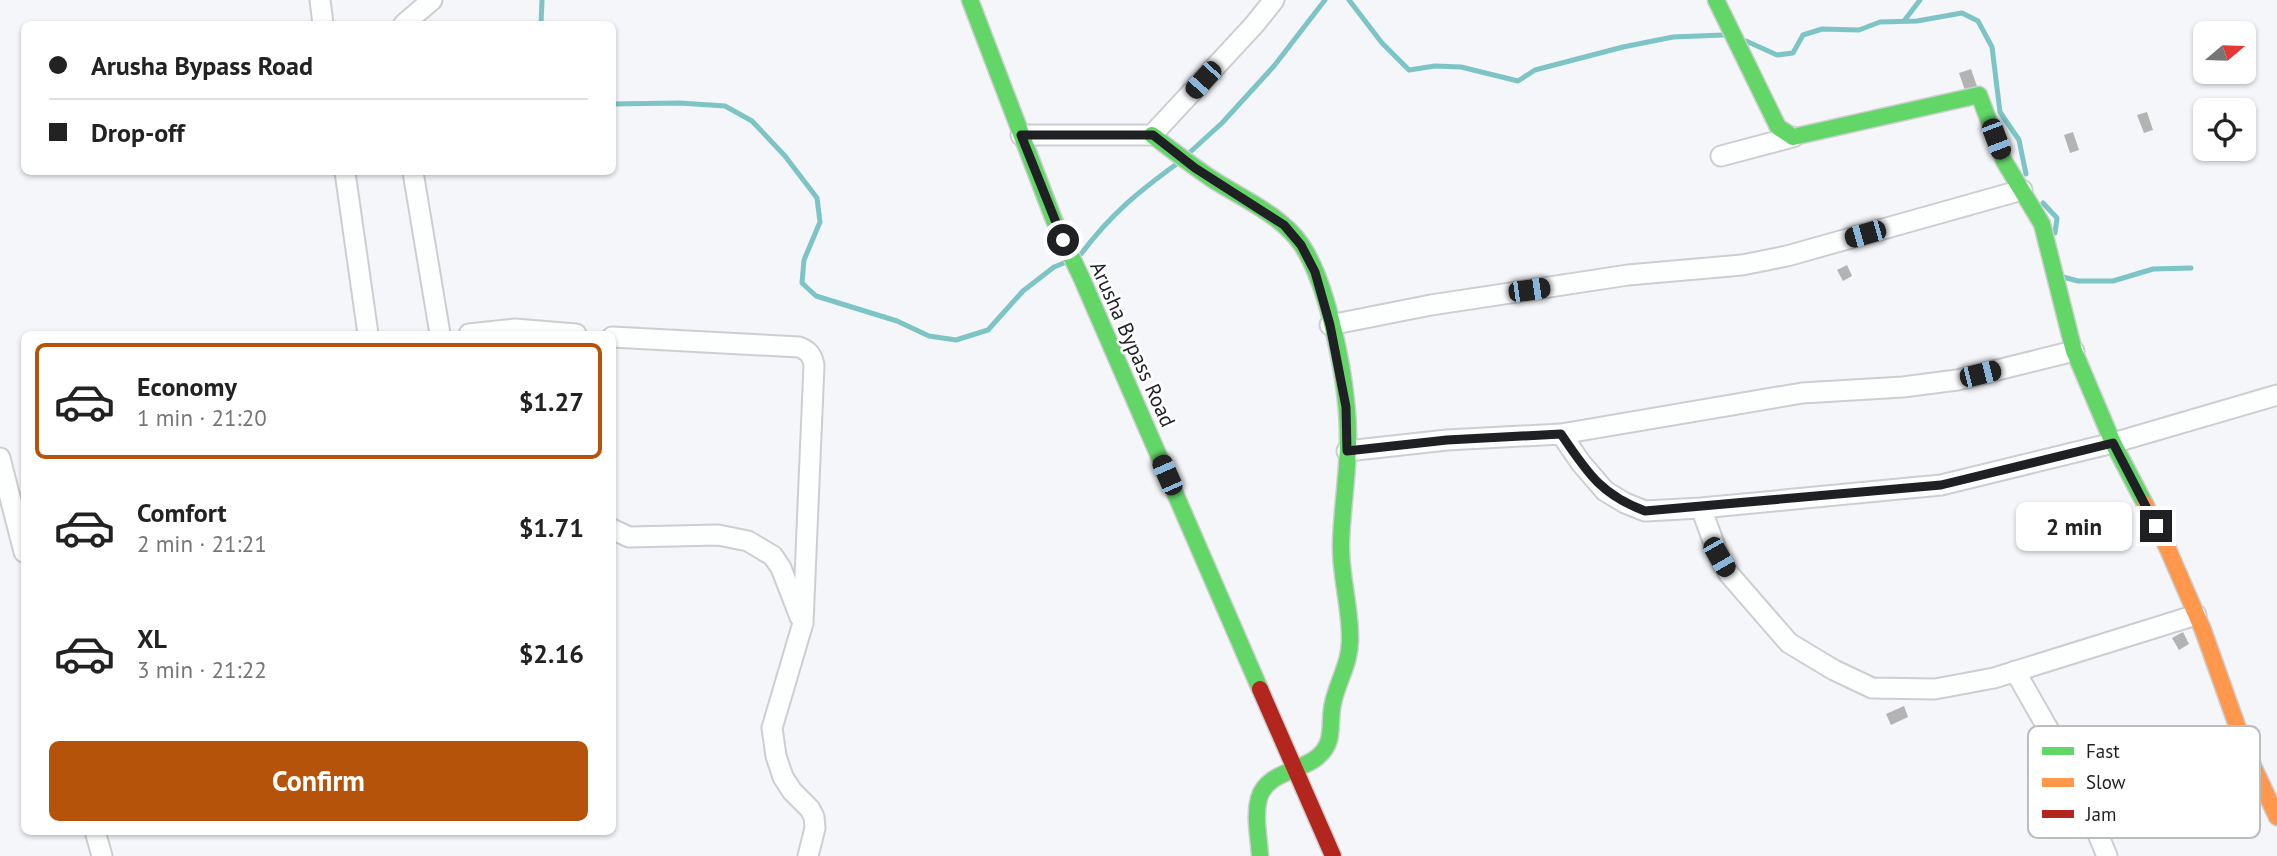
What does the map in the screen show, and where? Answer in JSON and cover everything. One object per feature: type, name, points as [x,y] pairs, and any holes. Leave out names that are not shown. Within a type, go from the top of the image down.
[{"type":"street","points":[[320,0],[323,21]]},
{"type":"street","points":[[408,21],[432,0]]},
{"type":"street","name":"Arusha Bypass Road","points":[[970,0],[1054,220],[1333,856]]},
{"type":"street","points":[[1153,135],[1274,0]]},
{"type":"street","points":[[1716,0],[1778,127],[1793,137]]},
{"type":"street","points":[[1721,156],[1979,95],[2004,161],[2042,224],[2074,351],[2113,443],[2166,547],[2196,615],[2237,726]]},
{"type":"street","points":[[1021,135],[1153,135],[1195,168],[1284,225],[1301,245],[1315,272],[1330,325],[1346,407],[1347,451],[1340,545],[1341,580],[1351,638],[1348,662],[1333,702],[1330,739],[1326,749],[1319,758],[1268,784],[1261,794],[1258,806],[1261,856]]},
{"type":"street","points":[[345,175],[368,331]]},
{"type":"street","points":[[414,175],[440,331]]},
{"type":"street","points":[[1330,325],[1431,304],[1628,275],[1742,265],[1787,256],[2022,190]]},
{"type":"street","points":[[510,331],[553,331]]},
{"type":"street","points":[[616,337],[799,347],[810,352],[814,365],[803,623],[772,728],[776,757],[783,777],[814,817],[815,828],[808,856]]},
{"type":"street","points":[[1347,451],[1447,440],[1561,434],[1802,393],[1903,387],[1957,380],[2074,351]]},
{"type":"street","points":[[1561,434],[1605,491],[1625,503],[1645,511],[1701,508],[1941,485],[2113,443],[2277,395]]},
{"type":"street","points":[[0,458],[12,495],[21,538]]},
{"type":"street","points":[[1701,508],[1719,557],[1729,574],[1789,643],[1834,670],[1872,688],[1935,689],[1994,678],[2196,615]]},
{"type":"street","points":[[616,531],[629,537],[718,536],[755,545],[772,556],[781,568],[803,623]]},
{"type":"street","points":[[2015,671],[2046,726]]},
{"type":"street","points":[[2260,781],[2277,817]]},
{"type":"street","points":[[96,835],[102,856]]},
{"type":"street","points":[[2100,838],[2107,856]]},
{"type":"building","points":[[1971,69],[1979,92],[1967,96],[1959,73]]},
{"type":"building","points":[[2147,112],[2153,130],[2144,133],[2137,115]]},
{"type":"building","points":[[2073,132],[2079,150],[2070,153],[2064,135]]},
{"type":"building","points":[[1847,265],[1852,276],[1843,281],[1837,270]]},
{"type":"building","points":[[2183,632],[2189,644],[2179,650],[2172,638]]},
{"type":"building","points":[[1904,706],[1908,717],[1891,725],[1886,714]]},
{"type":"waterway","points":[[541,21],[542,0]]},
{"type":"waterway","points":[[1188,154],[1222,123],[1274,66],[1325,0]]},
{"type":"waterway","points":[[1349,0],[1382,43],[1409,70],[1435,66],[1461,67],[1518,81],[1535,70],[1623,47],[1673,37],[1723,35]]},
{"type":"waterway","points":[[1904,21],[1920,0]]},
{"type":"waterway","points":[[1746,41],[1777,55],[1793,53],[1803,35],[1822,29],[1859,30],[1880,22],[1917,21],[1962,13],[1978,21],[1992,47],[2000,112],[2019,140],[2026,174]]},
{"type":"waterway","points":[[616,104],[680,103],[725,106],[752,121],[785,156],[817,198],[820,222],[804,260],[802,283],[816,296],[897,321],[929,336],[956,340],[988,330],[1023,291],[1054,267],[1064,263]]},
{"type":"waterway","points":[[1081,254],[1126,204],[1178,163]]},
{"type":"waterway","points":[[2043,203],[2057,218],[2055,233]]},
{"type":"waterway","points":[[2063,277],[2078,281],[2113,281],[2153,269],[2191,268]]},
{"type":"traffic: fast","points":[[970,0],[1054,220],[1260,689]]},
{"type":"traffic: fast","points":[[1716,0],[1778,127],[1793,137],[1979,95],[2004,161],[2042,224],[2074,351],[2113,443],[2145,504]]},
{"type":"traffic: fast","points":[[1152,135],[1212,179],[1271,215],[1301,244],[1311,262],[1328,308],[1344,387],[1348,446],[1341,555],[1350,646],[1333,703],[1330,735],[1324,751],[1305,765],[1273,780],[1264,787],[1259,798],[1257,820],[1260,856]]},
{"type":"traffic: slow","points":[[2145,504],[2203,630],[2237,726]]},
{"type":"traffic: slow","points":[[2260,781],[2277,817]]},
{"type":"traffic: jam","points":[[1260,689],[1333,856]]},
{"type":"route","points":[[1063,240],[1021,135],[1153,135],[1195,168],[1284,225],[1301,245],[1315,272],[1330,325],[1346,407],[1347,451],[1447,440],[1561,434],[1605,491],[1645,511],[1941,485],[2113,443],[2156,526]]}]
